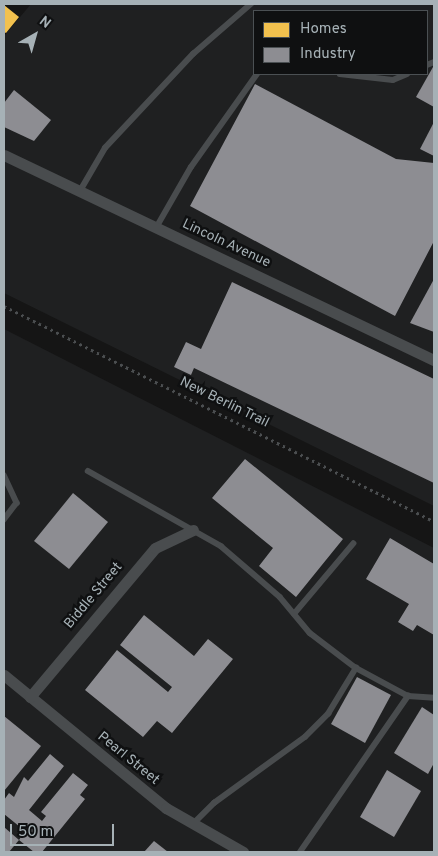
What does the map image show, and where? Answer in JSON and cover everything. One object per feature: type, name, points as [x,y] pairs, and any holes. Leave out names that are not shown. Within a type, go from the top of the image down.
[{"type":"street","name":"Lincoln Avenue","points":[[4,155],[434,360]]},
{"type":"street","name":"Biddle Street","points":[[30,697],[155,548],[193,530]]},
{"type":"street","name":"Pearl Street","points":[[4,675],[158,802],[243,852]]},
{"type":"lane","points":[[80,192],[105,148],[193,54],[251,4]]},
{"type":"lane","points":[[156,228],[191,167],[256,75]]},
{"type":"lane","points":[[349,75],[393,80],[405,75]]},
{"type":"lane","points":[[88,471],[221,546],[294,614],[310,633],[356,668],[408,696],[434,698]]},
{"type":"lane","points":[[4,475],[17,503],[4,520]]},
{"type":"lane","points":[[294,614],[353,544]]},
{"type":"lane","points":[[193,824],[214,804],[305,737],[328,714],[356,668]]},
{"type":"lane","points":[[300,852],[408,696]]},
{"type":"path","name":"New Berlin Trail","points":[[4,306],[434,521]]},
{"type":"shaded area","points":[[31,4],[434,4],[434,506],[4,293],[4,36]]},
{"type":"shaded area","points":[[4,329],[434,548],[434,852],[4,852]]},
{"type":"building: Homes","points":[[4,5],[19,17],[6,33],[4,32]]},
{"type":"building: Industry","points":[[434,67],[434,107],[416,97]]},
{"type":"building: Industry","points":[[255,84],[396,159],[434,163],[434,241],[395,316],[190,206]]},
{"type":"building: Industry","points":[[14,90],[51,120],[34,141],[4,127],[4,103]]},
{"type":"building: Industry","points":[[434,122],[434,156],[420,149]]},
{"type":"building: Industry","points":[[434,279],[434,332],[410,323]]},
{"type":"building: Industry","points":[[232,282],[434,379],[434,483],[194,368],[191,375],[174,367],[186,342],[201,349]]},
{"type":"building: Industry","points":[[245,459],[343,539],[296,597],[259,566],[273,548],[212,498]]},
{"type":"building: Industry","points":[[73,493],[108,522],[69,569],[34,541]]},
{"type":"building: Industry","points":[[390,538],[434,564],[434,635],[417,625],[413,631],[398,622],[409,604],[366,579]]},
{"type":"building: Industry","points":[[144,615],[194,656],[208,639],[233,659],[172,733],[157,721],[143,737],[85,690],[117,650],[168,692],[172,687],[120,645]]},
{"type":"building: Industry","points":[[357,677],[391,695],[365,743],[331,724]]},
{"type":"building: Industry","points":[[422,707],[434,715],[434,763],[428,774],[394,753]]},
{"type":"building: Industry","points":[[4,716],[41,746],[4,791]]},
{"type":"building: Industry","points":[[50,754],[64,766],[29,810],[42,821],[46,816],[41,812],[73,773],[88,785],[80,795],[85,799],[42,852],[34,852],[19,840],[25,831],[4,814],[4,800],[9,793],[14,797],[24,777],[28,781]]},
{"type":"building: Industry","points":[[387,770],[421,791],[394,837],[360,817]]},
{"type":"building: Industry","points":[[4,827],[19,840],[9,852],[4,852]]},
{"type":"building: Industry","points":[[154,841],[168,852],[144,852]]}]
